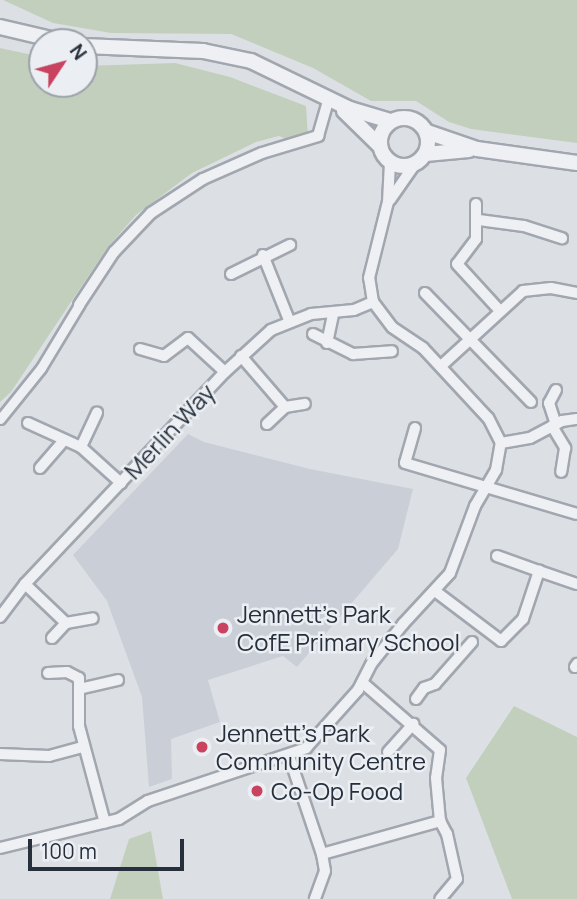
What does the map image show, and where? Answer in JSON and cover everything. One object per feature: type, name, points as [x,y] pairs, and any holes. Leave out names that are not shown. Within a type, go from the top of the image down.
[{"type":"street","points":[[0,27],[28,34]]},
{"type":"street","points":[[98,47],[224,55],[286,75],[332,100],[390,121],[411,118],[427,132],[477,149],[577,163]]},
{"type":"street","points":[[0,848],[105,823],[148,801],[289,756],[306,748],[363,683],[372,663],[435,592],[455,564],[486,485],[496,470],[501,443],[488,418],[440,366],[392,327],[373,302],[372,262],[388,202],[390,162],[380,146],[332,100]]},
{"type":"street","points":[[0,419],[41,368],[114,252],[151,213],[203,178],[262,153],[318,136],[332,100]]},
{"type":"street","points":[[380,146],[381,132],[390,121]]},
{"type":"street","points":[[426,153],[427,132]]},
{"type":"street","points":[[388,202],[426,153],[477,149]]},
{"type":"street","points":[[390,162],[415,164]]},
{"type":"street","points":[[476,204],[479,220],[476,239],[457,264],[500,311]]},
{"type":"street","points":[[479,220],[524,226],[562,239]]},
{"type":"street","points":[[231,274],[263,255],[290,245]]},
{"type":"street","points":[[263,255],[289,320]]},
{"type":"street","points":[[440,366],[523,291],[535,288],[577,293]]},
{"type":"street","points":[[425,293],[531,402]]},
{"type":"street","name":"Merlin Way","points":[[1,611],[241,356],[289,320],[333,313],[373,302]]},
{"type":"street","points":[[327,343],[333,313]]},
{"type":"street","points":[[313,334],[353,354],[393,351]]},
{"type":"street","points":[[140,349],[164,355],[188,338],[225,372]]},
{"type":"street","points":[[241,356],[285,407]]},
{"type":"street","points":[[556,390],[549,402],[554,425],[565,447],[561,472]]},
{"type":"street","points":[[267,424],[285,407],[305,404]]},
{"type":"street","points":[[81,447],[97,413]]},
{"type":"street","points":[[501,443],[536,437],[554,425],[577,419]]},
{"type":"street","points":[[28,423],[81,447],[121,483]]},
{"type":"street","points":[[415,428],[405,463],[577,514]]},
{"type":"street","points":[[40,468],[64,440]]},
{"type":"street","points":[[497,556],[577,584]]},
{"type":"street","points":[[435,592],[477,636],[505,639],[523,619],[539,571]]},
{"type":"street","points":[[25,584],[66,623]]},
{"type":"street","points":[[52,638],[66,623],[93,618]]},
{"type":"street","points":[[416,699],[424,688],[435,684],[477,636]]},
{"type":"street","points":[[48,673],[79,678],[83,747],[105,823]]},
{"type":"street","points":[[79,689],[118,680]]},
{"type":"street","points":[[363,683],[440,750],[436,778],[440,821],[447,834],[457,879],[440,899]]},
{"type":"street","points":[[388,752],[412,724]]},
{"type":"street","points":[[0,754],[48,756],[83,747]]},
{"type":"street","points":[[289,756],[325,871],[315,899]]},
{"type":"street","points":[[322,855],[440,821]]},
{"type":"shaded area","name":"Jennett's Park CofE Primary School","points":[[188,434],[204,442],[310,469],[413,489],[398,549],[297,667],[283,656],[208,680],[220,722],[171,739],[172,779],[149,787],[142,697],[107,601],[73,555]]},
{"type":"green space","points":[[3,0],[577,0],[577,143],[471,129],[449,122],[416,101],[371,101],[313,68],[231,34],[111,33],[98,31],[98,28],[53,23]]},
{"type":"green space","points":[[0,48],[28,54],[28,98],[98,98],[98,66],[175,63],[230,77],[306,106],[308,136],[286,139],[279,136],[256,142],[192,173],[136,215],[107,248],[11,392],[0,402]]},
{"type":"green space","points":[[514,706],[577,737],[577,899],[512,899],[466,778]]},
{"type":"green space","points":[[151,831],[163,899],[110,899],[129,839]]},
{"type":"place","name":"Jennett's Park CofE Primary School","points":[[223,628]]},
{"type":"place","name":"Jennett's Park Community Centre","points":[[202,747]]},
{"type":"place","name":"Co-Op Food","points":[[257,791]]}]
